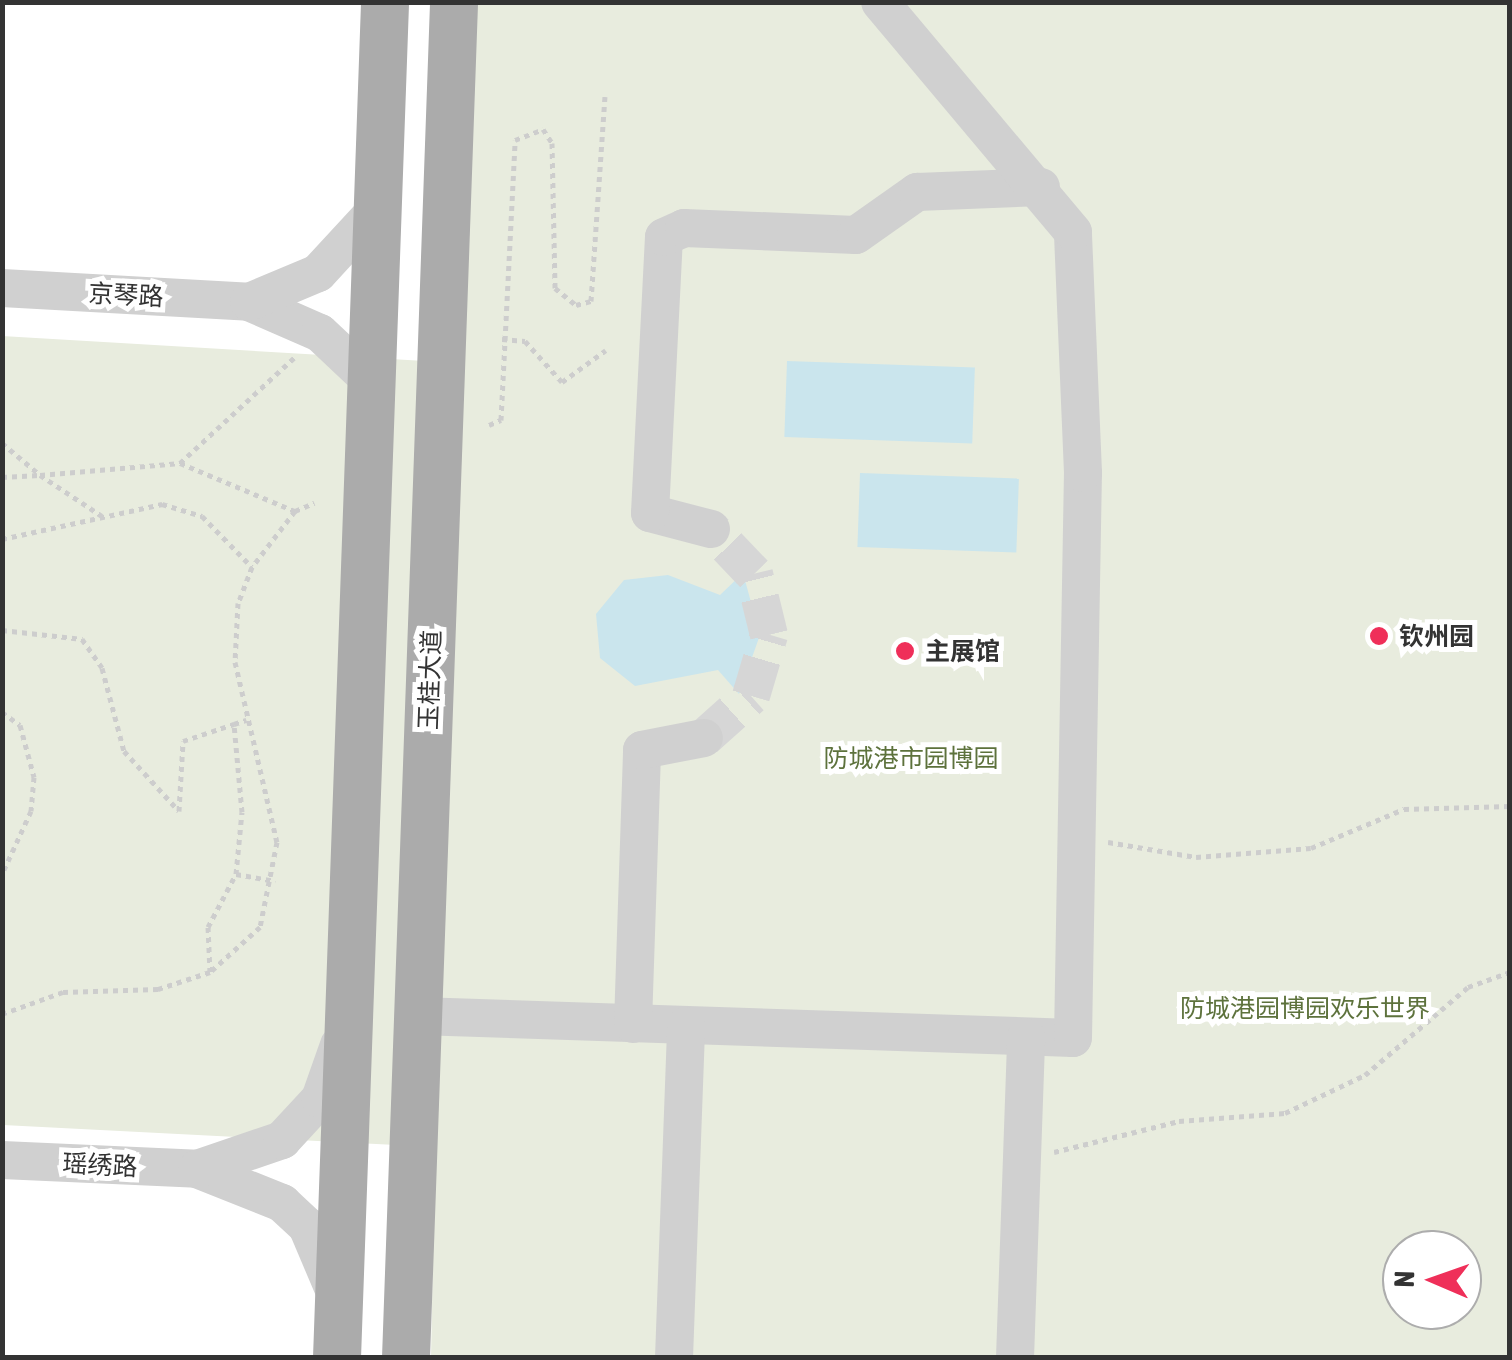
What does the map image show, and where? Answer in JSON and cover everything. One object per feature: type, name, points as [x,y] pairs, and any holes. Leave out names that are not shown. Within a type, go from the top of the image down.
[{"type":"main road","points":[[338,1358],[386,2]]},
{"type":"main road","name":"玉桂大道","points":[[406,1358],[454,2]]},
{"type":"main road","points":[[349,1017],[418,1016]]},
{"type":"street","points":[[418,1016],[1073,1038],[1083,473],[1073,232],[1041,187],[880,2]]},
{"type":"street","points":[[710,529],[650,513],[664,237],[684,228],[856,234],[918,192],[1041,187]]},
{"type":"street","points":[[249,302],[318,272],[378,208]]},
{"type":"street","name":"京琴路","points":[[2,288],[249,302]]},
{"type":"street","points":[[249,302],[320,334],[372,382]]},
{"type":"street","points":[[632,1024],[642,750],[704,738]]},
{"type":"street","points":[[198,1169],[282,1140],[320,1099],[349,1017]]},
{"type":"street","points":[[674,1358],[686,1026]]},
{"type":"street","points":[[1016,1358],[1026,1037]]},
{"type":"street","name":"瑶绣路","points":[[2,1160],[198,1169]]},
{"type":"street","points":[[198,1169],[282,1204],[307,1226],[339,1302]]},
{"type":"path","points":[[489,426],[500,420],[510,160],[527,128],[552,142],[554,288],[576,306],[598,291],[604,96]]},
{"type":"path","points":[[180,463],[320,334]]},
{"type":"path","points":[[502,338],[525,341],[562,382],[606,350]]},
{"type":"path","points":[[2,443],[40,475],[104,517]]},
{"type":"path","points":[[2,477],[180,463],[295,511]]},
{"type":"path","points":[[2,1014],[62,992],[158,989],[210,972],[260,926],[276,882],[267,779],[247,720],[235,662],[238,603],[252,567],[295,511],[314,503]]},
{"type":"path","points":[[2,538],[162,504],[202,516],[252,567]]},
{"type":"path","points":[[2,630],[53,629],[82,639],[102,668],[124,751],[179,812],[184,741],[247,720]]},
{"type":"path","points":[[2,712],[20,725],[34,776],[31,810],[2,874]]},
{"type":"path","points":[[210,972],[208,927],[236,874],[242,812],[234,724]]},
{"type":"path","points":[[1075,836],[1216,856],[1311,848],[1404,809],[1510,806]]},
{"type":"path","points":[[236,874],[276,882]]},
{"type":"path","points":[[1022,1160],[1179,1121],[1285,1112],[1364,1075],[1468,987],[1510,972]]},
{"type":"green space","name":"防城港市园博园","points":[[471,3],[1509,3],[1509,1357],[431,1357],[435,1147],[3,1125],[2,336],[459,363]]},
{"type":"water","points":[[787,361],[975,368],[972,444],[784,437]]},
{"type":"water","points":[[860,473],[1019,479],[1016,553],[857,547]]},
{"type":"water","points":[[743,573],[760,635],[739,694],[718,670],[635,686],[600,658],[596,614],[624,580],[668,575],[720,595]]},
{"type":"tunnel","points":[[704,738],[751,696],[769,635],[754,574],[711,529]]},
{"type":"place","name":"钦州园","points":[[1379,636]]},
{"type":"place","name":"主展馆","points":[[905,651]]},
{"type":"park label","name":"防城港园博园欢乐世界","points":[[1305,1008]]}]
